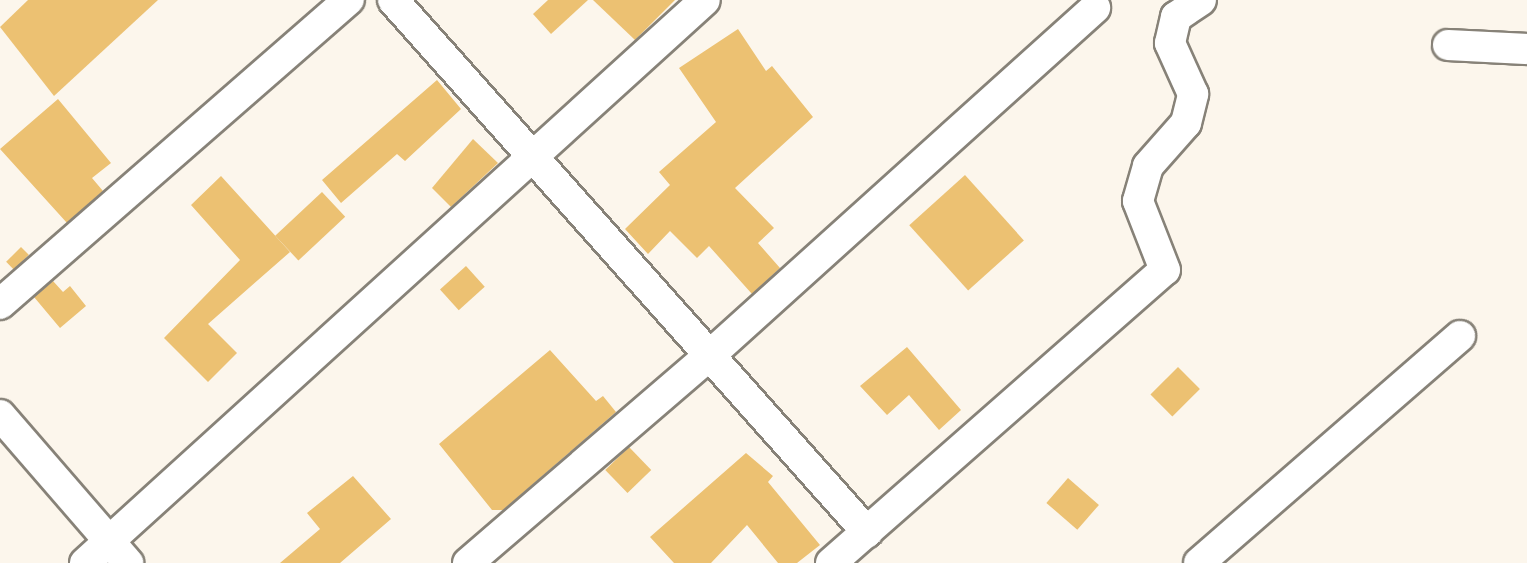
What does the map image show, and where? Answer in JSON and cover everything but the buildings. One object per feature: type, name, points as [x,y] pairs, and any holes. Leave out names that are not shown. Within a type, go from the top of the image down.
[{"type":"street","points":[[0,304],[349,0]]},
{"type":"street","points":[[393,0],[709,356],[852,552],[1165,270],[1138,201],[1148,166],[1186,123],[1193,94],[1170,43],[1176,17],[1201,0]]},
{"type":"street","points":[[85,563],[119,552],[532,157],[705,0]]},
{"type":"street","points":[[468,563],[709,356],[1095,8]]},
{"type":"street","points":[[1448,45],[1527,50]]},
{"type":"street","points":[[1199,563],[1460,336]]},
{"type":"street","points":[[0,415],[119,552]]}]
